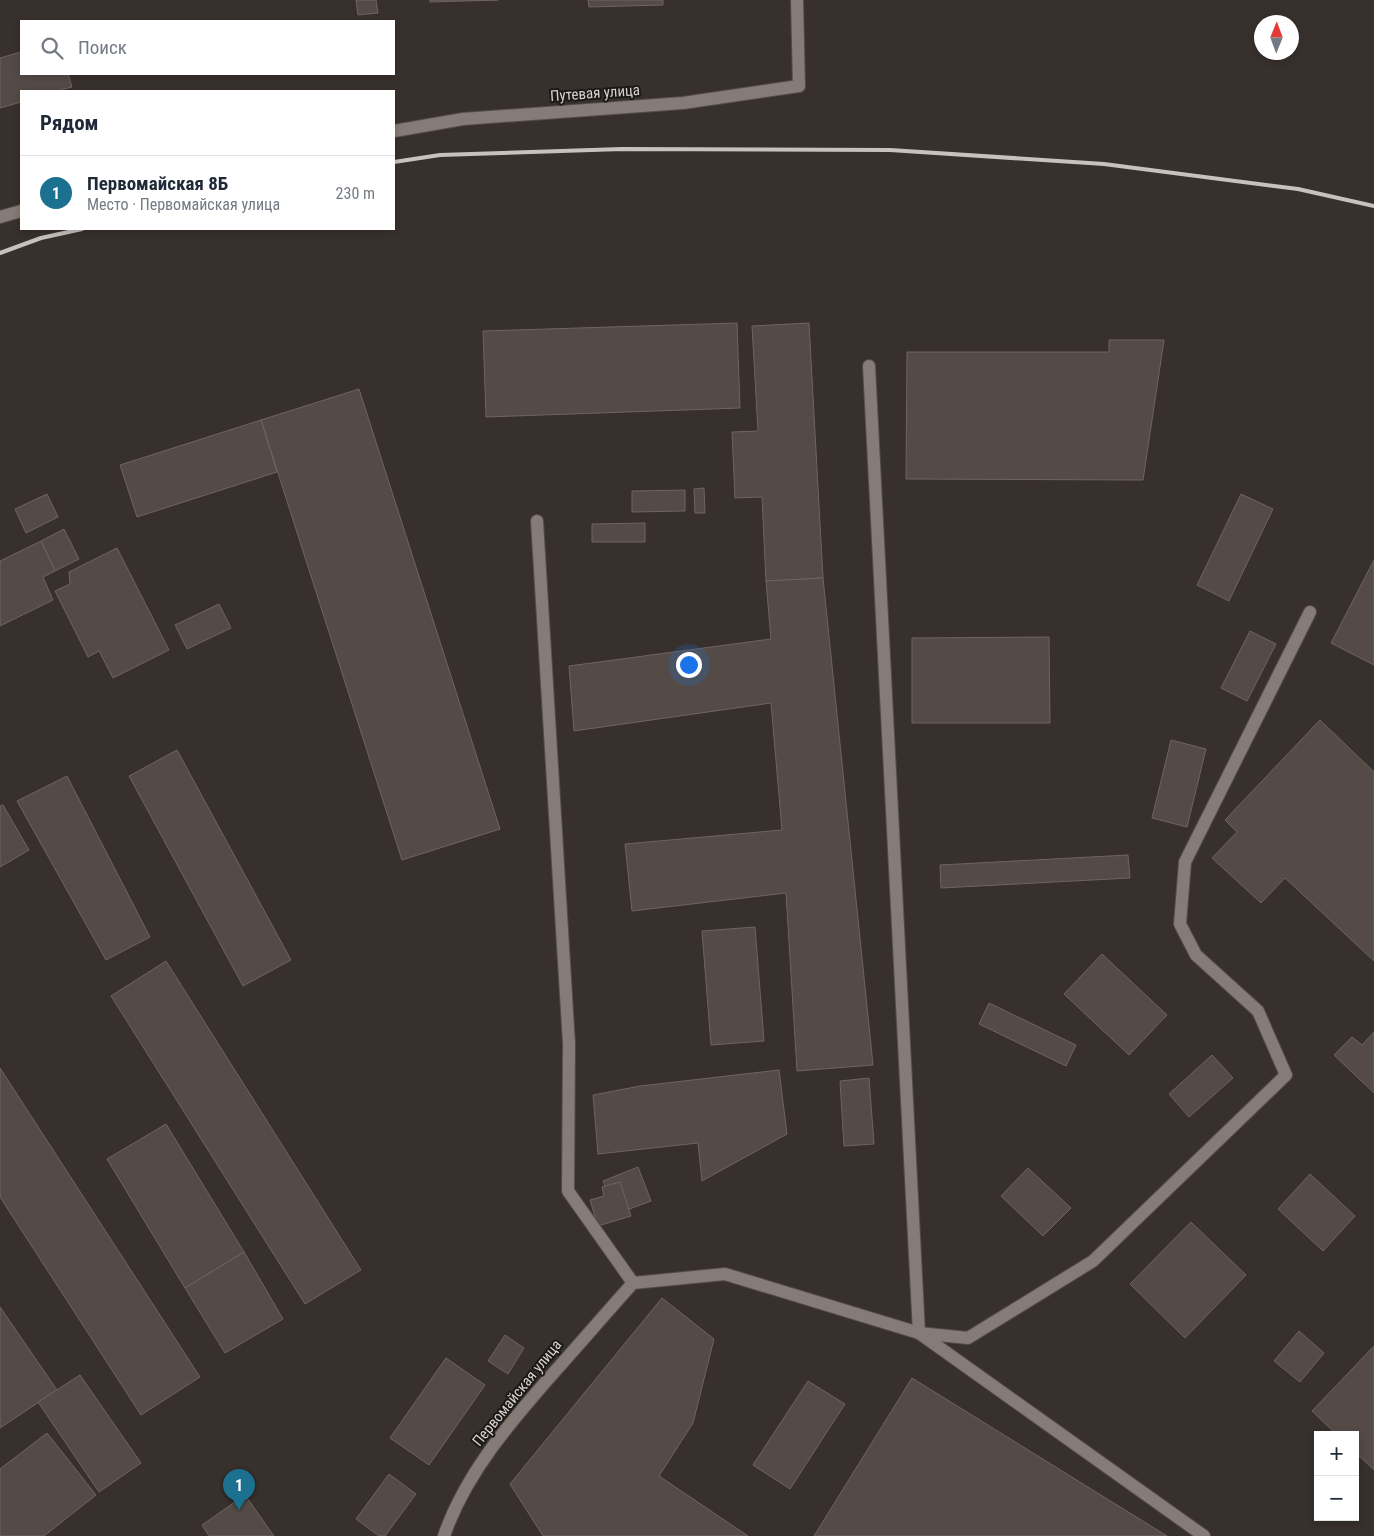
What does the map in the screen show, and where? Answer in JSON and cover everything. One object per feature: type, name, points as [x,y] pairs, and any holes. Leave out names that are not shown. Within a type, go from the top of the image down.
[{"type":"street","name":"Путевая улица","points":[[395,131],[463,120],[683,103],[799,86],[797,0]]},
{"type":"street","points":[[0,217],[20,210]]},
{"type":"street","points":[[869,366],[919,1333]]},
{"type":"street","points":[[536,521],[569,1044],[568,1191],[632,1283],[725,1274],[919,1333],[968,1338],[1093,1261],[1286,1075],[1258,1011],[1196,955],[1180,924],[1185,862],[1310,612]]},
{"type":"street","name":"Первомайская улица","points":[[444,1536],[452,1514],[482,1462],[522,1408],[632,1283]]},
{"type":"street","points":[[919,1333],[1204,1536]]},
{"type":"building","points":[[356,0],[376,0],[378,13],[358,15]]},
{"type":"building","points":[[430,0],[498,0],[430,2]]},
{"type":"building","points":[[588,0],[663,0],[663,5],[589,7]]},
{"type":"building","points":[[20,52],[20,75],[68,75],[72,87],[61,90],[20,90],[20,102],[0,108],[0,58]]},
{"type":"building","points":[[737,323],[740,408],[486,417],[483,331]]},
{"type":"building","points":[[809,323],[823,578],[766,581],[762,497],[735,498],[732,432],[758,431],[752,326]]},
{"type":"building","points":[[1109,340],[1164,340],[1143,480],[906,479],[907,352],[1109,352]]},
{"type":"building","points":[[359,389],[500,829],[402,860],[261,420]]},
{"type":"building","points":[[261,420],[277,472],[137,517],[120,465]]},
{"type":"building","points":[[704,488],[705,513],[695,513],[694,489]]},
{"type":"building","points":[[685,490],[685,511],[632,512],[632,491]]},
{"type":"building","points":[[47,494],[58,517],[26,533],[15,509]]},
{"type":"building","points":[[1241,494],[1273,509],[1229,601],[1197,585]]},
{"type":"building","points":[[645,523],[645,542],[592,542],[592,524]]},
{"type":"building","points":[[64,529],[79,559],[55,571],[41,541]]},
{"type":"building","points":[[41,541],[55,571],[43,577],[53,600],[0,626],[0,561]]},
{"type":"building","points":[[117,548],[169,650],[113,678],[99,651],[88,657],[55,591],[70,584],[69,572]]},
{"type":"building","points":[[1374,560],[1374,665],[1331,643]]},
{"type":"building","points":[[823,578],[873,1065],[797,1071],[786,893],[632,911],[625,844],[782,830],[771,703],[574,731],[569,666],[771,639],[766,581]]},
{"type":"building","points":[[219,604],[231,628],[187,649],[175,625]]},
{"type":"building","points":[[1250,631],[1276,644],[1247,701],[1221,688]]},
{"type":"building","points":[[1049,637],[1050,723],[912,723],[912,638]]},
{"type":"building","points":[[1320,720],[1374,772],[1374,961],[1285,878],[1261,903],[1212,858],[1237,832],[1225,820]]},
{"type":"building","points":[[1171,740],[1206,749],[1187,827],[1152,818]]},
{"type":"building","points":[[177,750],[291,960],[243,986],[129,776]]},
{"type":"building","points":[[67,776],[150,937],[106,960],[17,801]]},
{"type":"building","points":[[3,805],[29,850],[0,867],[0,806]]},
{"type":"building","points":[[1128,855],[1130,878],[941,888],[940,865]]},
{"type":"building","points":[[755,927],[764,1041],[711,1045],[702,931]]},
{"type":"building","points":[[1102,954],[1167,1015],[1129,1055],[1064,994]]},
{"type":"building","points":[[166,961],[361,1270],[305,1304],[111,996]]},
{"type":"building","points":[[989,1003],[1076,1045],[1066,1066],[979,1024]]},
{"type":"building","points":[[1374,1032],[1374,1093],[1334,1055],[1352,1037],[1362,1045]]},
{"type":"building","points":[[1212,1055],[1233,1078],[1189,1117],[1169,1094]]},
{"type":"building","points":[[0,1068],[200,1377],[141,1415],[0,1197]]},
{"type":"building","points":[[779,1070],[787,1134],[702,1181],[698,1143],[598,1154],[593,1095],[640,1086]]},
{"type":"building","points":[[869,1078],[874,1144],[844,1146],[840,1081]]},
{"type":"building","points":[[166,1124],[244,1252],[185,1288],[107,1159]]},
{"type":"building","points":[[638,1167],[651,1201],[616,1214],[603,1181]]},
{"type":"building","points":[[1028,1168],[1071,1208],[1043,1236],[1001,1196]]},
{"type":"building","points":[[1310,1174],[1355,1216],[1323,1251],[1278,1209]]},
{"type":"building","points":[[620,1182],[631,1216],[598,1226],[590,1200],[604,1196],[602,1187]]},
{"type":"building","points":[[1191,1222],[1246,1275],[1185,1338],[1130,1284]]},
{"type":"building","points":[[244,1252],[283,1319],[225,1353],[185,1288]]},
{"type":"building","points":[[662,1298],[714,1339],[693,1423],[659,1476],[748,1536],[543,1536],[510,1484]]},
{"type":"building","points":[[0,1307],[57,1390],[0,1428]]},
{"type":"building","points":[[1299,1331],[1324,1353],[1300,1382],[1274,1361]]},
{"type":"building","points":[[505,1335],[524,1348],[508,1374],[488,1361]]},
{"type":"building","points":[[1374,1346],[1374,1470],[1359,1456],[1359,1431],[1333,1431],[1312,1411]]},
{"type":"building","points":[[446,1358],[485,1385],[429,1465],[390,1438]]},
{"type":"building","points":[[80,1375],[141,1463],[99,1492],[38,1402]]},
{"type":"building","points":[[912,1378],[1167,1536],[814,1536]]},
{"type":"building","points":[[808,1381],[845,1404],[790,1489],[753,1465]]},
{"type":"building","points":[[47,1433],[96,1495],[44,1536],[0,1536],[0,1469]]},
{"type":"building","points":[[389,1474],[416,1494],[385,1536],[379,1536],[356,1519]]},
{"type":"building","points":[[245,1495],[274,1536],[209,1536],[202,1525]]},
{"type":"railway","points":[[395,162],[440,155],[622,149],[890,150],[1104,164],[1298,189],[1374,206]]},
{"type":"railway","points":[[0,253],[41,238],[77,230]]},
{"type":"place","name":"Первомайская 8Б","points":[[239,1510]]}]
